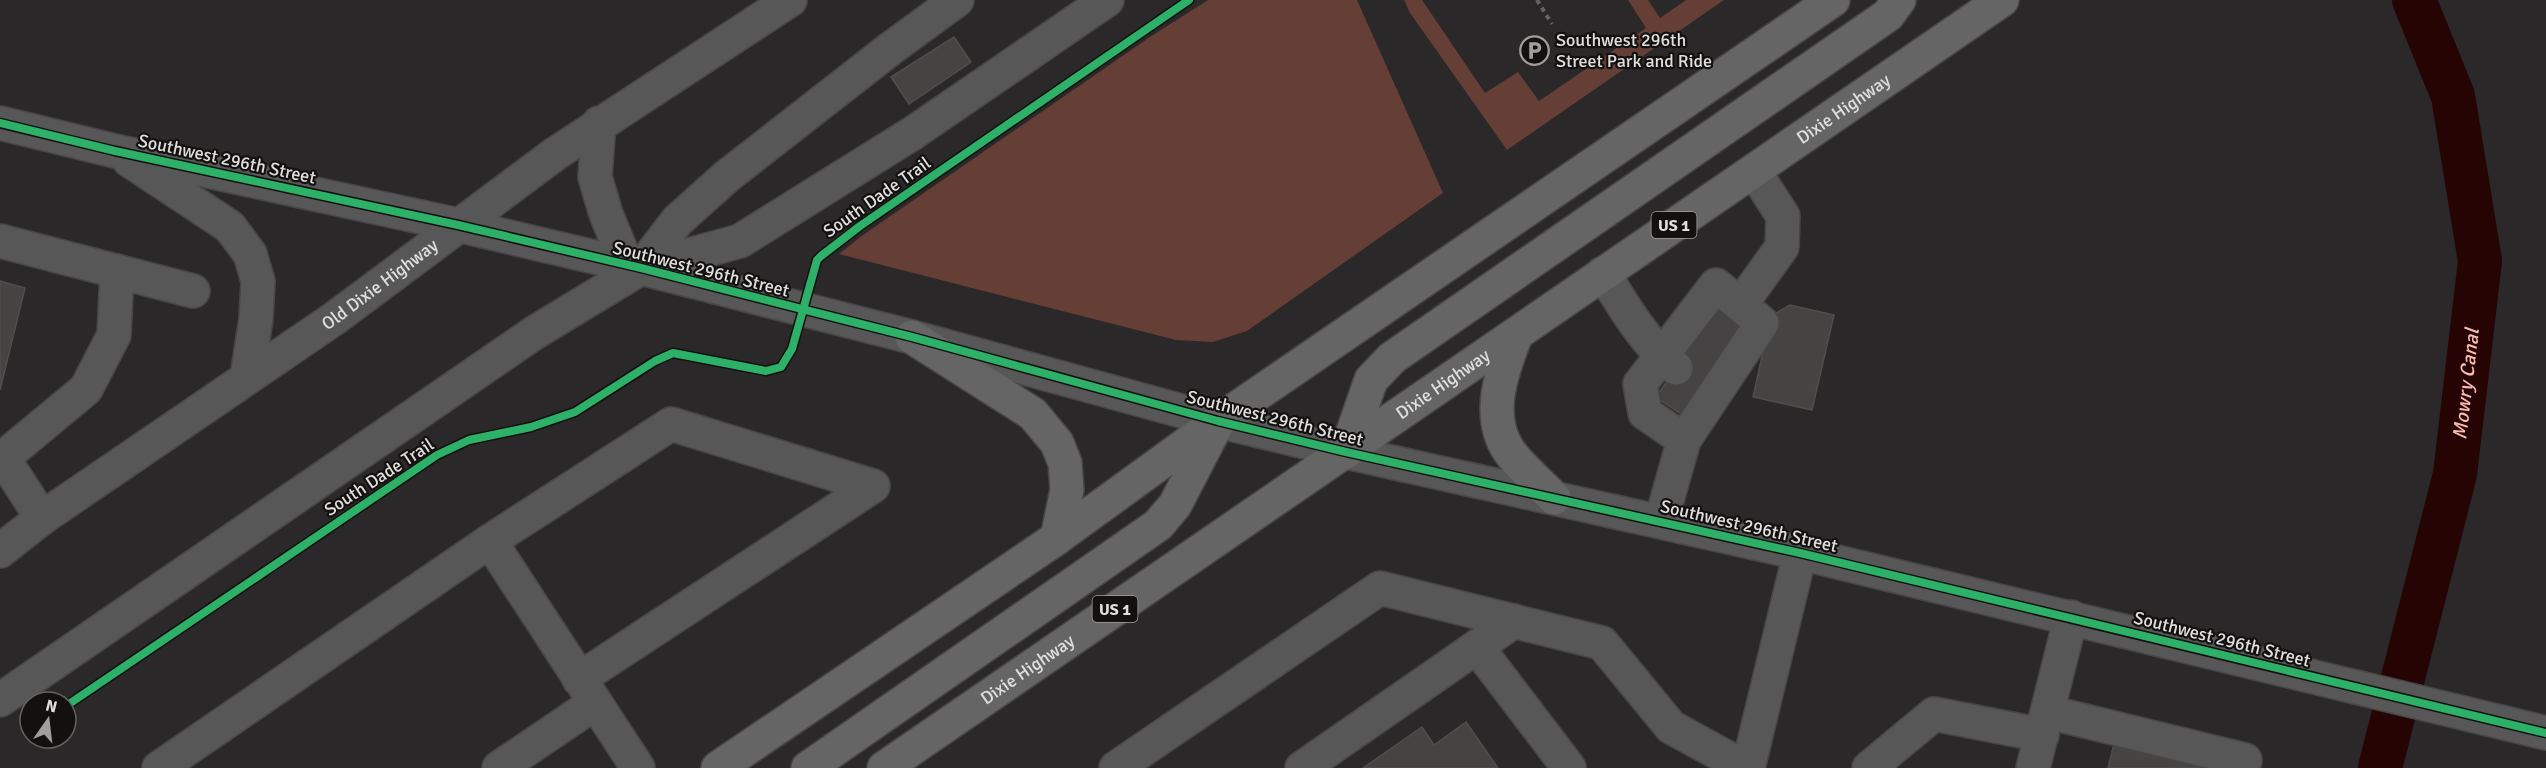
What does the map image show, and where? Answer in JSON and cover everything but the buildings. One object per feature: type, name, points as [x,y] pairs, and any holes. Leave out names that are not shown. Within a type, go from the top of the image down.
[{"type":"highway","points":[[718,768],[1057,538],[1218,421],[1833,0]]},
{"type":"highway","points":[[1346,452],[1371,380],[1392,358],[1888,15],[1899,0]]},
{"type":"highway","name":"Dixie Highway","points":[[884,768],[2002,0]]},
{"type":"highway","points":[[1516,335],[1502,371],[1497,418],[1510,452],[1554,498]]},
{"type":"highway","points":[[912,337],[1033,414],[1057,443],[1065,463],[1067,490],[1057,538]]},
{"type":"highway","points":[[808,768],[1158,525],[1175,505],[1218,421]]},
{"type":"street","name":"Old Dixie Highway","points":[[0,551],[42,518],[335,318],[515,181],[599,123],[790,0]]},
{"type":"street","points":[[0,700],[495,359],[634,267],[676,221],[726,177],[890,49],[957,0]]},
{"type":"street","points":[[634,267],[740,241],[913,133],[1107,0]]},
{"type":"street","name":"Southwest 296th Street","points":[[0,123],[116,151],[458,225],[634,267],[912,337],[1218,421],[1346,452],[1800,553],[2546,733]]},
{"type":"street","points":[[599,123],[595,177],[606,214],[634,267]]},
{"type":"street","points":[[116,151],[230,227],[250,254],[258,281],[256,320],[247,377]]},
{"type":"street","points":[[1741,304],[1782,247],[1783,216],[1754,171]]},
{"type":"street","points":[[0,241],[193,291]]},
{"type":"street","points":[[42,518],[1,458],[86,389],[114,335],[117,271]]},
{"type":"street","points":[[1603,273],[1633,320],[1669,362]]},
{"type":"street","points":[[1660,521],[1684,440],[1709,393],[1762,323],[1716,285],[1697,323],[1669,362],[1640,384],[1645,413],[1684,440]]},
{"type":"street","points":[[159,768],[490,541],[671,424],[873,486],[587,691],[499,768]]},
{"type":"street","points":[[490,541],[638,768]]},
{"type":"street","points":[[1116,768],[1380,588],[1602,643],[1671,727],[1747,768],[1800,553]]},
{"type":"street","points":[[2033,768],[2070,617]]},
{"type":"street","points":[[1302,768],[1514,621]]},
{"type":"street","points":[[1477,647],[1569,768]]},
{"type":"street","points":[[1869,768],[1934,714],[2045,723],[2245,760],[2243,768]]},
{"type":"path","points":[[1537,0],[1552,24]]},
{"type":"shaded area","points":[[1208,0],[1357,0],[1443,193],[1247,331],[1213,342],[1176,340],[839,254],[863,235],[1150,37]]},
{"type":"shaded area","points":[[1404,0],[1422,0],[1485,93],[1518,72],[1539,101],[1646,28],[1628,0],[1648,0],[1660,18],[1686,0],[1724,0],[1507,150],[1410,13]]},
{"type":"waterway","name":"Mowry Canal","points":[[2380,768],[2455,474],[2480,261],[2453,96],[2414,0]]},
{"type":"tunnel","points":[[1703,328],[1732,352]]},
{"type":"tunnel","points":[[1676,368],[1706,391]]},
{"type":"cycle path","name":"South Dade Trail","points":[[78,698],[437,455],[469,440],[531,427],[575,412],[655,361],[673,353],[766,371],[781,367],[792,349],[817,260],[821,256],[860,226],[1189,0]]},
{"type":"cycle path","points":[[0,123],[115,151],[458,225],[641,268],[912,337],[1218,421],[1346,452],[1800,553],[2546,733]]},
{"type":"place","name":"Southwest 296th Street Park and Ride","points":[[1535,50]]}]
